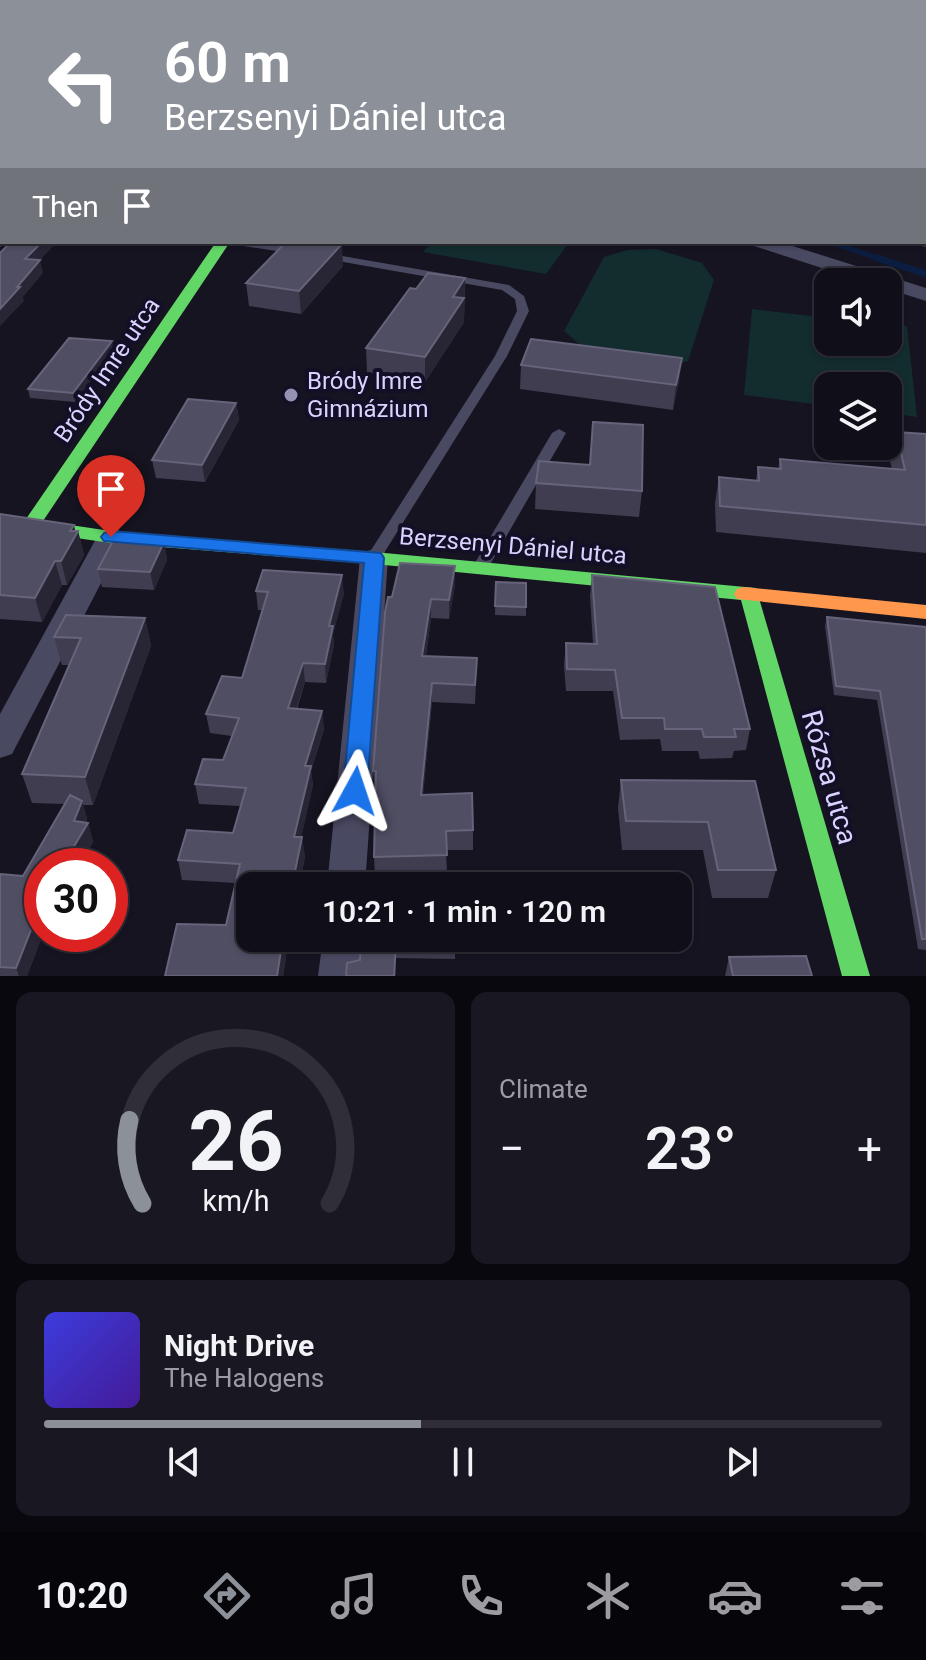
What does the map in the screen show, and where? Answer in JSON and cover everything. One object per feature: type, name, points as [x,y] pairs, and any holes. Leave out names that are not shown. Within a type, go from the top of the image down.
[{"type":"street","name":"Bródy Imre utca","points":[[32,524],[222,244]]},
{"type":"street","points":[[767,244],[926,295]]},
{"type":"street","name":"Berzsenyi Dániel utca","points":[[0,521],[111,537],[374,558],[926,612]]},
{"type":"street","points":[[0,745],[111,537]]},
{"type":"street","points":[[347,872],[374,558]]},
{"type":"street","name":"Rózsa utca","points":[[749,593],[856,976]]},
{"type":"street","points":[[338,976],[341,952]]},
{"type":"lane","points":[[249,244],[505,287],[520,298],[523,311],[501,356],[374,558]]},
{"type":"lane","points":[[480,568],[559,433]]},
{"type":"green space","points":[[430,244],[568,244],[546,274],[423,252]]},
{"type":"green space","points":[[656,249],[702,263],[714,280],[688,361],[665,367],[585,349],[564,331],[604,257],[627,250]]},
{"type":"green space","points":[[752,309],[814,316],[814,356],[902,356],[902,325],[907,326],[917,417],[902,415],[902,372],[814,372],[814,404],[744,395]]},
{"type":"building","points":[[9,244],[40,244],[25,259],[40,260],[0,309],[0,253]]},
{"type":"building","points":[[284,244],[342,244],[299,291],[246,283]]},
{"type":"building","points":[[428,273],[465,278],[453,297],[464,298],[425,357],[366,348],[410,288],[416,289]]},
{"type":"building","points":[[69,338],[112,341],[73,393],[28,389]]},
{"type":"building","points":[[531,339],[682,358],[676,385],[521,365]]},
{"type":"building","points":[[188,399],[236,403],[202,465],[152,460]]},
{"type":"building","points":[[593,422],[643,425],[642,491],[536,483],[539,461],[590,465]]},
{"type":"building","points":[[902,432],[926,434],[926,525],[720,506],[719,477],[759,481],[758,467],[781,469],[780,459],[905,470]]},
{"type":"building","points":[[0,514],[74,525],[70,531],[78,531],[61,561],[55,561],[35,598],[0,595]]},
{"type":"building","points":[[114,539],[164,542],[150,572],[98,569]]},
{"type":"building","points":[[400,563],[455,566],[449,600],[431,599],[422,656],[477,658],[475,685],[432,683],[421,795],[472,793],[473,830],[446,831],[447,855],[374,857],[376,771],[373,771],[385,612]]},
{"type":"building","points":[[263,570],[342,575],[329,626],[333,626],[325,664],[303,663],[288,708],[322,711],[305,766],[311,766],[294,837],[302,837],[295,872],[238,872],[240,864],[178,860],[187,830],[233,833],[246,788],[195,784],[203,759],[223,760],[239,718],[206,714],[222,676],[242,678],[268,592],[256,591]]},
{"type":"building","points":[[592,575],[715,587],[750,729],[734,729],[736,737],[704,737],[702,729],[665,729],[664,718],[622,718],[615,670],[567,669],[566,643],[597,644]]},
{"type":"building","points":[[496,582],[526,583],[526,607],[495,606]]},
{"type":"building","points":[[66,615],[145,618],[85,777],[22,774],[81,638],[54,637]]},
{"type":"building","points":[[827,617],[926,627],[926,939],[922,939],[880,691],[836,686]]},
{"type":"building","points":[[621,780],[755,781],[776,870],[718,870],[708,822],[626,821]]},
{"type":"building","points":[[70,795],[82,801],[74,821],[88,823],[73,848],[39,848]]},
{"type":"building","points":[[0,874],[23,876],[24,948],[16,968],[0,967]]},
{"type":"building","points":[[236,881],[236,952],[281,952],[277,976],[165,976],[177,924],[226,925]]},
{"type":"building","points":[[360,952],[395,952],[394,976],[346,976],[347,963],[360,960]]},
{"type":"building","points":[[806,956],[812,976],[733,976],[729,957]]},
{"type":"waterway","points":[[836,244],[880,259]]},
{"type":"waterway","points":[[880,259],[926,274]]},
{"type":"traffic: fast","points":[[32,524],[222,244]]},
{"type":"traffic: fast","points":[[0,521],[111,537],[374,558],[744,594]]},
{"type":"traffic: fast","points":[[749,593],[856,976]]},
{"type":"traffic: slow","points":[[744,594],[926,612]]},
{"type":"place","name":"Bródy Imre Gimnázium","points":[[291,395]]},
{"type":"route","points":[[111,537],[374,558],[355,791]]}]
